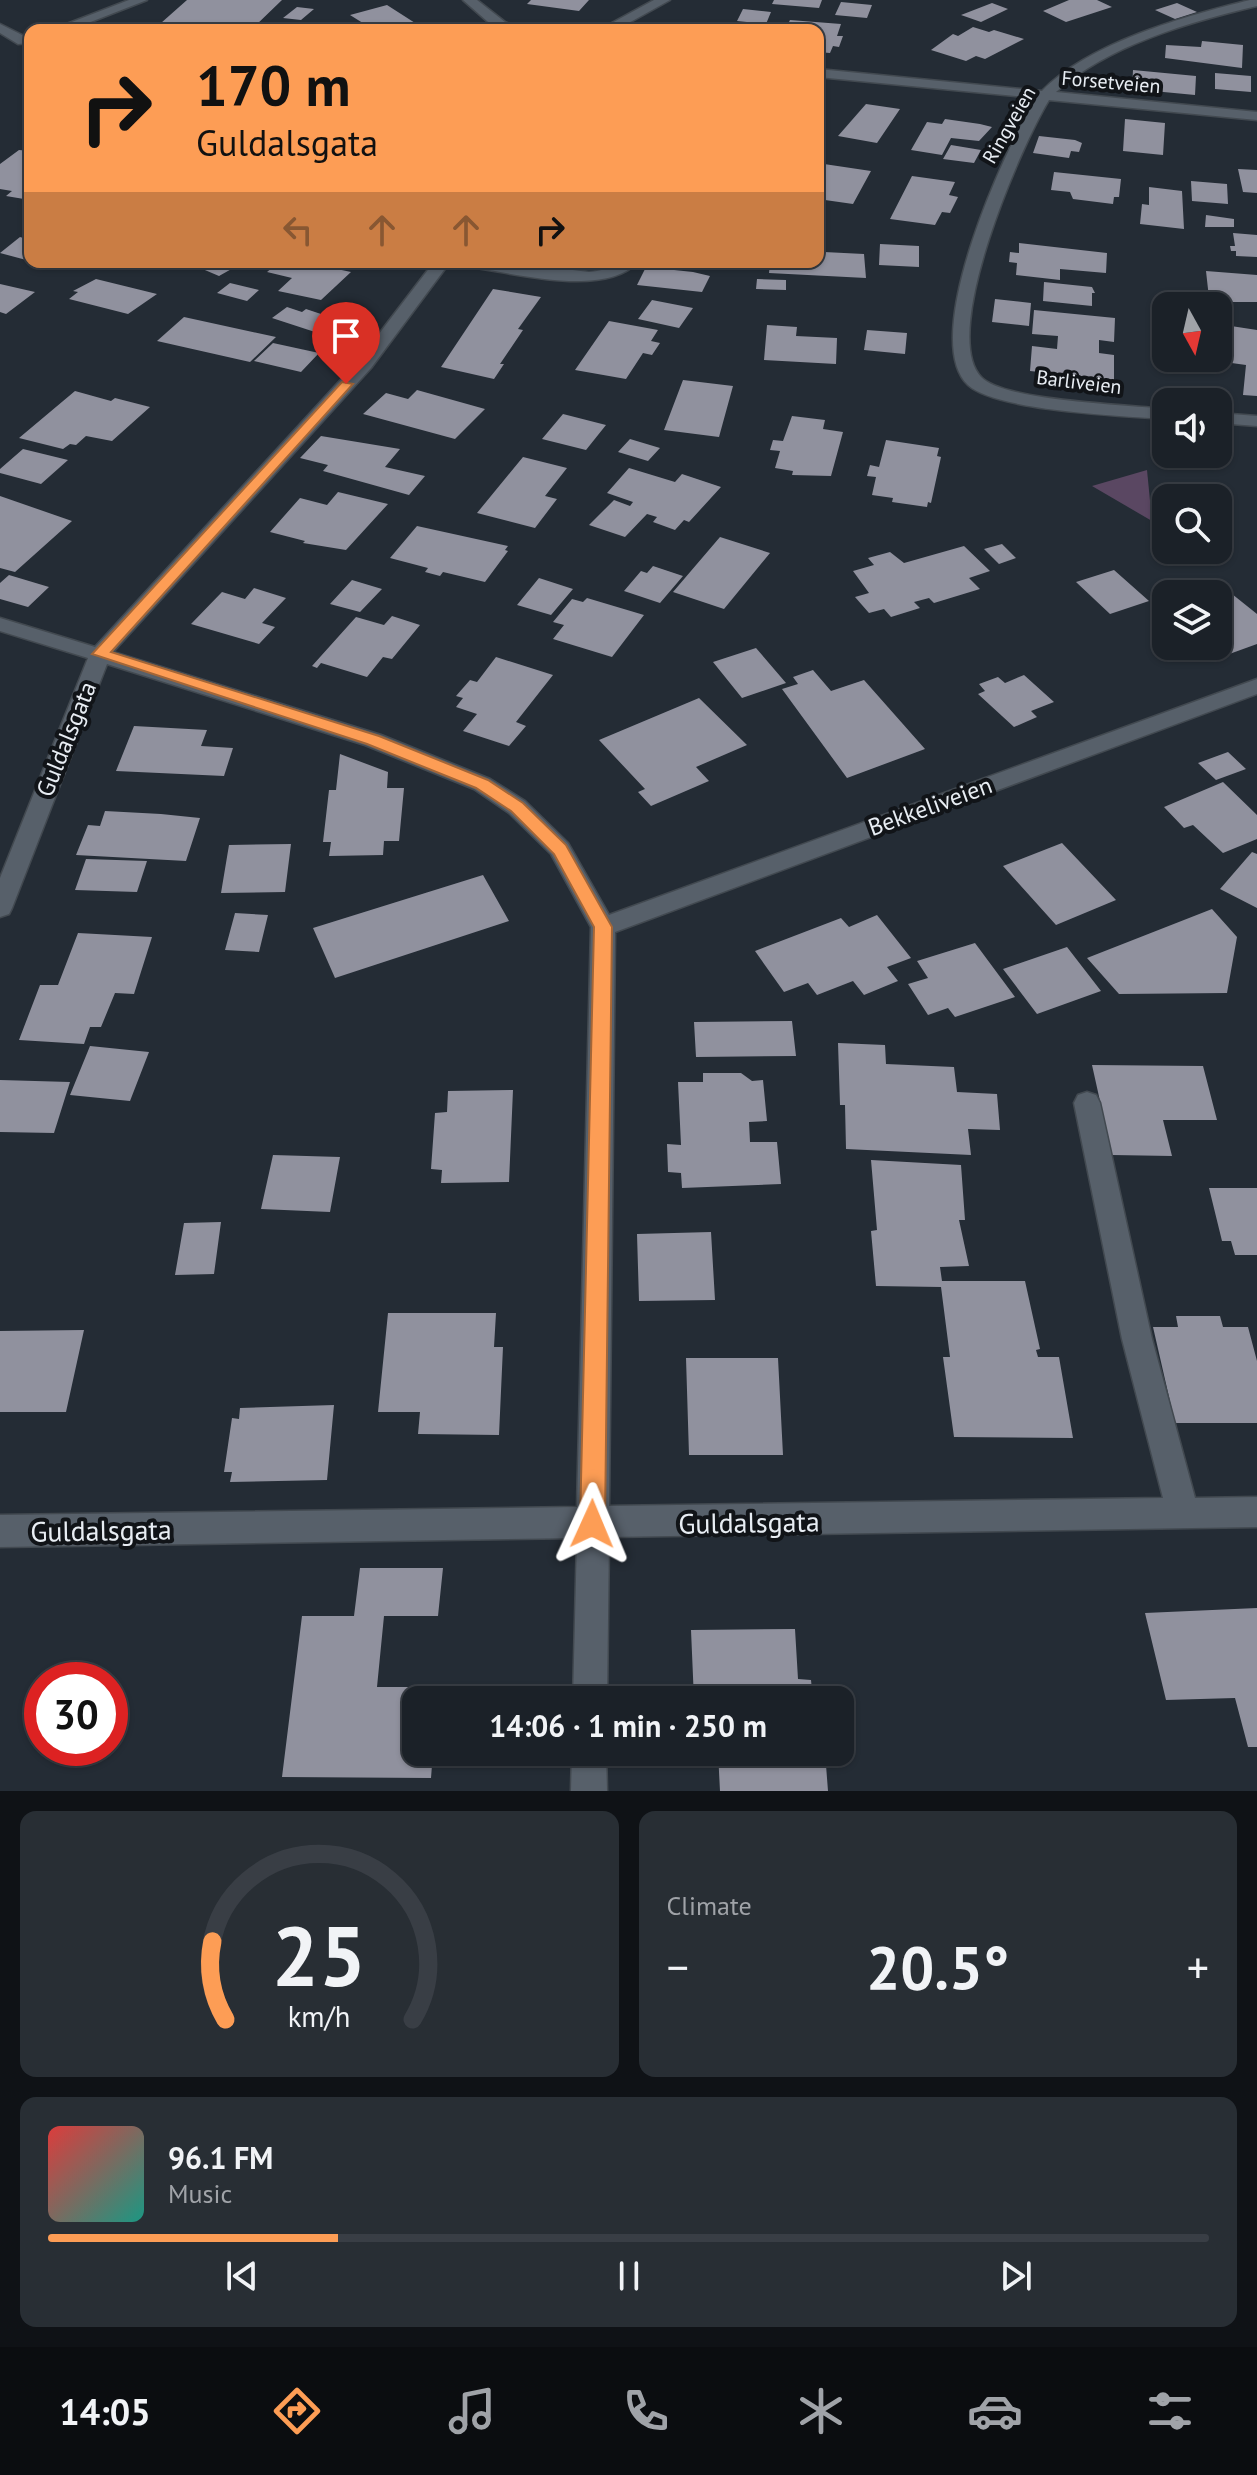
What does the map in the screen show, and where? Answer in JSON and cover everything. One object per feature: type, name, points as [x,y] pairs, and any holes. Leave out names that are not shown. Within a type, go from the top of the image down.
[{"type":"street","points":[[75,24],[141,0]]},
{"type":"street","points":[[469,0],[499,24]]},
{"type":"street","points":[[618,24],[664,0]]},
{"type":"street","name":"Ringveien","points":[[987,389],[966,373],[963,363],[963,326],[976,257],[1001,178],[1045,96],[1072,72],[1105,56],[1228,9],[1257,2]]},
{"type":"street","points":[[0,28],[24,41]]},
{"type":"street","name":"Forsetveien","points":[[824,74],[1257,116]]},
{"type":"street","name":"Guldalsgata","points":[[0,908],[100,654],[365,364],[437,268]]},
{"type":"street","points":[[518,268],[589,277],[606,276],[620,268]]},
{"type":"street","name":"Barliveien","points":[[987,389],[1022,397],[1152,412]]},
{"type":"street","points":[[1232,419],[1257,421]]},
{"type":"street","points":[[0,624],[373,740],[482,784],[517,807],[560,849],[603,927],[590,1686]]},
{"type":"street","name":"Bekkeliveien","points":[[603,927],[1257,686]]},
{"type":"street","points":[[1087,1103],[1137,1339],[1183,1513]]},
{"type":"street","name":"Guldalsgata","points":[[0,1531],[1257,1512]]},
{"type":"street","points":[[589,1766],[589,1791]]},
{"type":"shaded area","points":[[1147,470],[1152,521],[1092,486]]},
{"type":"building","points":[[187,0],[282,0],[257,24],[161,23]]},
{"type":"building","points":[[531,0],[589,0],[579,11],[527,4]]},
{"type":"building","points":[[774,0],[822,0],[819,8],[772,4]]},
{"type":"building","points":[[1069,0],[1097,0],[1112,7],[1066,22],[1043,11]]},
{"type":"building","points":[[841,2],[872,5],[867,18],[835,15]]},
{"type":"building","points":[[992,3],[1008,9],[981,22],[961,15]]},
{"type":"building","points":[[1177,3],[1197,12],[1175,19],[1155,10]]},
{"type":"building","points":[[387,5],[417,24],[364,24],[350,15]]},
{"type":"building","points":[[297,7],[314,9],[301,20],[283,18]]},
{"type":"building","points":[[743,9],[771,12],[766,24],[737,21]]},
{"type":"building","points":[[790,20],[841,24],[837,36],[843,36],[839,47],[833,46],[830,53],[824,52],[824,24],[788,24]]},
{"type":"building","points":[[973,27],[1024,39],[985,59],[976,56],[966,61],[931,50],[953,34],[958,36]]},
{"type":"building","points":[[1202,41],[1243,45],[1242,68],[1165,58],[1166,45],[1201,47]]},
{"type":"building","points":[[1133,70],[1196,76],[1195,95],[1132,89]]},
{"type":"building","points":[[1215,73],[1251,76],[1251,92],[1215,89]]},
{"type":"building","points":[[866,104],[900,109],[877,143],[838,136]]},
{"type":"building","points":[[945,119],[992,127],[979,141],[951,138],[942,155],[911,150],[927,122],[942,124]]},
{"type":"building","points":[[1125,119],[1165,123],[1163,155],[1123,151]]},
{"type":"building","points":[[1039,136],[1082,143],[1079,152],[1071,151],[1069,158],[1033,153]]},
{"type":"building","points":[[951,145],[981,150],[974,163],[943,159]]},
{"type":"building","points":[[19,150],[24,150],[24,199],[6,196],[12,191],[0,189],[0,164]]},
{"type":"building","points":[[824,164],[871,171],[853,204],[824,200]]},
{"type":"building","points":[[1238,169],[1257,170],[1257,193],[1243,192]]},
{"type":"building","points":[[1054,172],[1121,179],[1119,197],[1114,197],[1113,204],[1073,199],[1070,192],[1051,190]]},
{"type":"building","points":[[912,176],[955,182],[949,195],[958,197],[950,213],[942,212],[935,225],[890,219]]},
{"type":"building","points":[[1191,181],[1227,184],[1228,204],[1192,201]]},
{"type":"building","points":[[1149,187],[1182,191],[1184,229],[1140,224],[1142,204],[1149,205]]},
{"type":"building","points":[[1206,215],[1234,219],[1234,227],[1205,227]]},
{"type":"building","points":[[1233,233],[1257,235],[1257,257],[1236,256],[1236,251],[1231,251],[1230,246],[1235,246]]},
{"type":"building","points":[[20,237],[24,238],[24,259],[0,253]]},
{"type":"building","points":[[1019,243],[1107,253],[1106,273],[1060,269],[1060,280],[1016,275],[1017,263],[1009,262],[1010,252],[1019,253]]},
{"type":"building","points":[[880,244],[919,246],[919,267],[879,265]]},
{"type":"building","points":[[824,252],[864,254],[866,278],[769,273],[769,268],[824,268]]},
{"type":"building","points":[[200,268],[233,268],[219,276]]},
{"type":"building","points":[[272,268],[332,268],[351,272],[321,300],[278,291],[292,278],[267,272]]},
{"type":"building","points":[[646,268],[710,276],[702,292],[637,285]]},
{"type":"building","points":[[1206,271],[1257,275],[1257,302],[1232,302],[1232,292],[1208,292]]},
{"type":"building","points":[[96,279],[157,294],[128,314],[69,299],[78,292],[73,291]]},
{"type":"building","points":[[757,279],[786,280],[786,290],[756,289]]},
{"type":"building","points":[[1044,282],[1092,287],[1095,293],[1092,293],[1092,306],[1043,301]]},
{"type":"building","points":[[230,283],[259,290],[247,301],[217,293]]},
{"type":"building","points":[[0,284],[35,292],[6,314],[0,312]]},
{"type":"building","points":[[493,289],[541,297],[518,329],[523,330],[500,364],[504,364],[494,379],[441,367]]},
{"type":"building","points":[[995,299],[1031,303],[1029,326],[992,322]]},
{"type":"building","points":[[652,300],[693,308],[679,328],[638,319]]},
{"type":"building","points":[[287,307],[302,312],[306,309],[336,319],[318,333],[272,318]]},
{"type":"building","points":[[1034,310],[1115,318],[1114,342],[1099,340],[1099,353],[1114,355],[1114,380],[1030,371],[1032,346],[1057,349],[1058,336],[1032,334]]},
{"type":"building","points":[[184,317],[276,337],[250,362],[157,341]]},
{"type":"building","points":[[609,321],[658,330],[651,341],[660,343],[652,355],[643,353],[626,379],[575,370]]},
{"type":"building","points":[[767,325],[797,327],[796,336],[837,338],[836,364],[764,360]]},
{"type":"building","points":[[1232,326],[1257,330],[1257,396],[1243,395],[1246,365],[1232,363]]},
{"type":"building","points":[[867,330],[907,333],[905,354],[864,350]]},
{"type":"building","points":[[273,343],[319,353],[301,372],[254,361]]},
{"type":"building","points":[[683,380],[733,386],[719,437],[664,430]]},
{"type":"building","points":[[417,390],[485,409],[455,439],[363,414],[386,393],[408,399]]},
{"type":"building","points":[[75,391],[150,407],[112,441],[86,436],[76,445],[70,444],[63,449],[19,438]]},
{"type":"building","points":[[563,414],[606,425],[586,450],[542,439]]},
{"type":"building","points":[[792,416],[825,420],[823,429],[843,432],[831,476],[792,475],[793,471],[775,468],[780,451],[770,450],[773,440],[783,441]]},
{"type":"building","points":[[321,436],[400,449],[385,467],[425,476],[409,495],[323,471],[328,465],[300,458]]},
{"type":"building","points":[[630,439],[660,448],[648,461],[618,452]]},
{"type":"building","points":[[886,440],[939,448],[937,456],[941,457],[931,503],[928,502],[927,507],[892,502],[893,498],[872,495],[876,477],[867,476],[870,465],[879,467]]},
{"type":"building","points":[[23,449],[68,460],[41,484],[0,473],[0,469]]},
{"type":"building","points":[[523,457],[567,468],[545,496],[557,499],[535,528],[477,513]]},
{"type":"building","points":[[629,468],[675,482],[682,474],[721,487],[689,522],[684,520],[675,530],[653,522],[657,517],[647,514],[625,537],[589,525],[614,500],[630,506],[633,502],[607,493]]},
{"type":"building","points":[[338,492],[388,504],[346,550],[303,543],[305,541],[270,532],[300,498],[327,505]]},
{"type":"building","points":[[0,496],[72,521],[15,572],[0,568]]},
{"type":"building","points":[[417,526],[508,546],[505,550],[508,551],[485,582],[443,572],[440,576],[425,572],[428,568],[390,558]]},
{"type":"building","points":[[720,537],[770,553],[724,609],[673,592]]},
{"type":"building","points":[[1002,544],[1016,558],[999,564],[984,549]]},
{"type":"building","points":[[964,546],[990,571],[969,578],[980,589],[934,603],[929,598],[914,602],[920,608],[891,617],[884,609],[869,613],[855,597],[869,593],[853,571],[874,565],[868,558],[890,552],[904,563]]},
{"type":"building","points":[[653,566],[683,576],[660,603],[624,591],[641,571],[647,573]]},
{"type":"building","points":[[1114,570],[1149,601],[1110,614],[1076,582]]},
{"type":"building","points":[[9,575],[49,587],[28,607],[0,599],[0,583]]},
{"type":"building","points":[[539,578],[573,589],[551,615],[517,605]]},
{"type":"building","points":[[352,580],[382,589],[360,612],[330,604]]},
{"type":"building","points":[[254,588],[286,598],[262,623],[275,627],[259,644],[191,624],[222,592],[245,599]]},
{"type":"building","points":[[1232,594],[1257,614],[1257,644],[1232,653]]},
{"type":"building","points":[[587,598],[644,615],[612,657],[553,639],[564,625],[553,622],[572,599],[583,602]]},
{"type":"building","points":[[392,616],[420,625],[392,659],[383,657],[367,677],[321,663],[317,668],[312,666],[356,617],[384,625]]},
{"type":"building","points":[[756,648],[786,683],[742,698],[713,662]]},
{"type":"building","points":[[496,657],[553,675],[516,722],[526,726],[509,746],[463,731],[477,714],[456,707],[463,698],[456,696],[470,680],[477,682]]},
{"type":"building","points":[[813,670],[831,691],[864,680],[925,749],[847,778],[782,689],[798,684],[793,677]]},
{"type":"building","points":[[1024,675],[1054,702],[1031,711],[1037,717],[1014,727],[978,694],[985,691],[979,684],[998,677],[1005,683]]},
{"type":"building","points":[[699,698],[747,745],[696,767],[709,781],[651,806],[638,792],[645,789],[599,740]]},
{"type":"building","points":[[134,726],[207,730],[201,746],[233,748],[224,776],[116,771]]},
{"type":"building","points":[[1228,752],[1246,769],[1216,780],[1198,763]]},
{"type":"building","points":[[340,754],[388,772],[387,788],[404,788],[399,841],[384,841],[383,855],[329,856],[331,842],[323,842],[329,790],[336,790]]},
{"type":"building","points":[[1223,782],[1257,815],[1257,839],[1223,853],[1193,825],[1184,828],[1164,807]]},
{"type":"building","points":[[105,811],[200,818],[186,861],[76,855],[88,825],[100,826]]},
{"type":"building","points":[[1062,843],[1116,900],[1056,925],[1003,866]]},
{"type":"building","points":[[291,844],[285,892],[221,893],[229,845]]},
{"type":"building","points":[[1252,852],[1257,854],[1257,908],[1220,889]]},
{"type":"building","points":[[86,859],[147,861],[137,892],[75,890]]},
{"type":"building","points":[[483,875],[509,921],[335,978],[313,928]]},
{"type":"building","points":[[1212,909],[1237,937],[1227,993],[1119,994],[1087,958]]},
{"type":"building","points":[[235,913],[268,915],[259,952],[225,950]]},
{"type":"building","points":[[877,915],[911,958],[887,967],[898,981],[864,995],[853,981],[817,995],[808,983],[784,992],[755,951],[841,918],[849,927]]},
{"type":"building","points":[[78,933],[152,937],[134,994],[115,993],[101,1027],[90,1027],[84,1044],[19,1040],[40,985],[58,985]]},
{"type":"building","points":[[975,943],[1015,997],[955,1017],[948,1008],[928,1015],[908,984],[928,978],[917,961]]},
{"type":"building","points":[[1067,947],[1101,991],[1037,1014],[1003,969]]},
{"type":"building","points":[[792,1021],[796,1056],[696,1057],[694,1022]]},
{"type":"building","points":[[838,1043],[885,1045],[886,1064],[954,1067],[957,1092],[997,1094],[1000,1130],[968,1129],[971,1155],[846,1149],[845,1105],[840,1105]]},
{"type":"building","points":[[90,1046],[149,1052],[130,1101],[70,1095]]},
{"type":"building","points":[[1092,1065],[1203,1066],[1217,1120],[1163,1120],[1172,1156],[1112,1155]]},
{"type":"building","points":[[703,1073],[741,1073],[752,1081],[763,1080],[767,1121],[749,1122],[750,1142],[777,1142],[781,1184],[682,1188],[681,1173],[668,1172],[667,1144],[681,1145],[678,1082],[703,1082]]},
{"type":"building","points":[[0,1080],[70,1082],[54,1133],[0,1132]]},
{"type":"building","points":[[513,1090],[509,1182],[441,1183],[442,1170],[431,1169],[435,1113],[447,1112],[448,1091]]},
{"type":"building","points":[[273,1155],[340,1157],[330,1212],[261,1209]]},
{"type":"building","points":[[871,1160],[961,1165],[965,1220],[959,1220],[969,1266],[940,1267],[942,1281],[1025,1281],[1040,1349],[1036,1350],[1038,1357],[1059,1357],[1073,1438],[954,1437],[943,1357],[950,1357],[941,1287],[876,1286],[871,1231],[877,1230]]},
{"type":"building","points":[[1209,1188],[1257,1188],[1257,1255],[1235,1255],[1231,1241],[1222,1241]]},
{"type":"building","points":[[221,1222],[214,1274],[175,1275],[184,1223]]},
{"type":"building","points":[[711,1232],[715,1300],[639,1301],[637,1234]]},
{"type":"building","points":[[388,1313],[496,1313],[494,1347],[503,1347],[499,1435],[418,1434],[420,1412],[378,1412]]},
{"type":"building","points":[[1176,1316],[1220,1316],[1223,1327],[1248,1327],[1257,1361],[1257,1423],[1175,1423],[1153,1327],[1178,1327]]},
{"type":"building","points":[[84,1330],[66,1412],[0,1412],[0,1331]]},
{"type":"building","points":[[686,1358],[778,1358],[783,1455],[689,1455]]},
{"type":"building","points":[[334,1405],[327,1480],[230,1482],[232,1472],[224,1472],[232,1418],[239,1419],[240,1408]]},
{"type":"building","points":[[360,1568],[443,1568],[438,1616],[384,1616],[377,1687],[402,1687],[402,1766],[432,1766],[431,1778],[282,1777],[302,1616],[354,1616]]},
{"type":"building","points":[[1257,1608],[1257,1747],[1248,1747],[1235,1698],[1166,1700],[1145,1613]]},
{"type":"building","points":[[795,1629],[798,1679],[811,1680],[812,1686],[693,1686],[691,1630]]},
{"type":"building","points":[[719,1766],[826,1766],[828,1791],[720,1791]]},
{"type":"route","points":[[346,384],[100,654],[373,740],[482,784],[517,807],[560,849],[603,927],[592,1524]]}]
